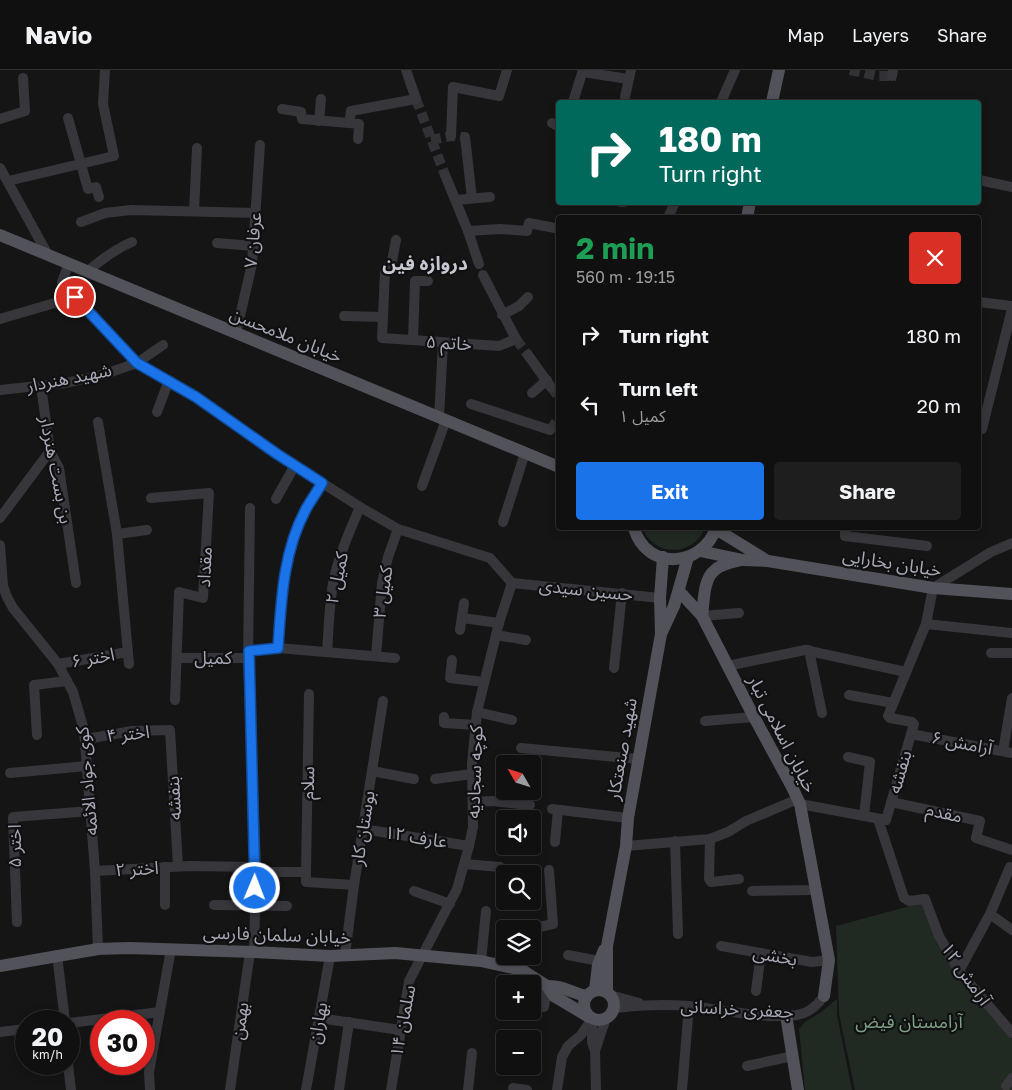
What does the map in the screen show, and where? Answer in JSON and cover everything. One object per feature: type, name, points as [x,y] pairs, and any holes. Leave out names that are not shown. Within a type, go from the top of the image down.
[{"type":"main road","points":[[772,100],[779,70]]},
{"type":"main road","name":"خیابان ملامحسن","points":[[0,235],[556,466]]},
{"type":"main road","points":[[635,530],[639,540],[645,547],[663,557],[672,559],[688,557],[700,551],[710,541],[715,530]]},
{"type":"main road","name":"خیابان بخارایی","points":[[719,530],[768,561]]},
{"type":"main road","name":"خیابان بخارایی","points":[[700,551],[742,560],[768,561],[933,588],[1012,594]]},
{"type":"main road","name":"شهید صنعتکار","points":[[600,993],[626,846],[628,818],[638,759],[661,634],[660,598],[663,557]]},
{"type":"main road","points":[[661,634],[679,591],[688,557]]},
{"type":"main road","points":[[702,616],[707,581],[714,570],[742,560]]},
{"type":"main road","name":"خیابان اسلامی تبار","points":[[679,591],[702,616],[799,802],[829,960],[824,996]]},
{"type":"main road","name":"شهید صنعتکار","points":[[600,993],[599,961],[602,952],[607,946]]},
{"type":"main road","name":"خیابان سلمان فارسی","points":[[0,966],[98,949],[171,949],[330,956],[395,953],[481,961],[522,970],[547,986]]},
{"type":"main road","points":[[547,986],[560,986],[571,992],[600,993],[614,1003],[614,1008],[609,1016],[596,1018],[586,1013],[583,1004],[600,993]]},
{"type":"main road","points":[[547,986],[554,996],[596,1018]]},
{"type":"main road","points":[[786,1015],[798,1090]]},
{"type":"street","points":[[8,181],[114,156],[103,104],[105,70]]},
{"type":"street","points":[[350,123],[351,111],[416,99],[406,70]]},
{"type":"street","points":[[450,136],[453,87],[499,96],[507,70]]},
{"type":"street","points":[[723,100],[735,70]]},
{"type":"street","points":[[573,100],[583,71],[629,74],[625,97]]},
{"type":"street","points":[[0,119],[25,111],[23,78]]},
{"type":"street","points":[[319,121],[321,99]]},
{"type":"street","points":[[282,109],[301,112],[302,119],[359,124],[358,139]]},
{"type":"street","points":[[68,118],[88,190],[96,188],[99,197]]},
{"type":"street","points":[[465,137],[472,198]]},
{"type":"street","name":"عرفان ۷","points":[[236,333],[249,282],[254,246],[260,145]]},
{"type":"street","points":[[194,211],[197,148]]},
{"type":"street","points":[[0,168],[48,255]]},
{"type":"street","points":[[445,175],[468,231],[479,264]]},
{"type":"street","points":[[981,180],[1012,187]]},
{"type":"street","points":[[456,200],[490,197]]},
{"type":"street","points":[[81,222],[92,216],[118,211],[256,213]]},
{"type":"street","points":[[468,231],[500,229],[527,231],[528,224],[555,228]]},
{"type":"street","points":[[344,316],[383,317],[385,272],[392,261],[396,240]]},
{"type":"street","points":[[88,271],[107,255],[121,246],[132,242]]},
{"type":"street","points":[[217,243],[254,246]]},
{"type":"street","points":[[69,263],[62,282],[137,363],[169,380],[360,507],[398,529],[490,558],[512,583]]},
{"type":"street","points":[[483,275],[502,315],[519,306],[528,297]]},
{"type":"street","points":[[413,340],[414,281],[428,281]]},
{"type":"street","points":[[0,319],[75,297]]},
{"type":"street","points":[[981,302],[1012,308],[982,429]]},
{"type":"street","name":"خاتم ۵","points":[[383,317],[382,338],[499,346],[516,340],[502,315]]},
{"type":"street","points":[[422,486],[443,419],[443,343]]},
{"type":"street","name":"شهید هنردار","points":[[0,390],[41,386],[105,374],[137,363],[163,345]]},
{"type":"street","points":[[528,355],[549,383],[532,393]]},
{"type":"street","points":[[158,412],[169,380]]},
{"type":"street","name":"بن بست هنردار","points":[[41,386],[50,452],[59,468],[76,583]]},
{"type":"street","points":[[471,404],[550,430]]},
{"type":"street","points":[[98,422],[117,534],[129,664]]},
{"type":"street","points":[[0,518],[50,452]]},
{"type":"street","points":[[503,522],[525,453]]},
{"type":"street","points":[[276,499],[295,465]]},
{"type":"street","points":[[278,648],[284,576],[292,543],[306,509],[322,483]]},
{"type":"street","name":"مقداد","points":[[151,498],[209,493],[203,598],[179,592],[174,700]]},
{"type":"street","name":"کمیل ۲","points":[[327,652],[334,578],[340,555],[360,507]]},
{"type":"street","name":"بهمن","points":[[230,1090],[252,952],[255,904],[256,870],[249,654],[250,508]]},
{"type":"street","name":"کمیل ۳","points":[[376,656],[382,583],[388,557],[398,529]]},
{"type":"street","points":[[117,534],[148,530]]},
{"type":"street","points":[[845,530],[845,536],[927,546]]},
{"type":"street","points":[[849,695],[893,704],[926,624],[933,588],[991,552],[1012,543]]},
{"type":"street","name":"کوی جواد الائمه","points":[[0,551],[7,597],[13,608],[58,664],[73,692],[79,709],[86,739],[98,949]]},
{"type":"street","name":"حسین سیدی","points":[[512,583],[660,598]]},
{"type":"street","name":"کوچه سجادیه","points":[[424,956],[457,889],[465,864],[473,827],[472,774],[477,712],[499,623],[512,583]]},
{"type":"street","points":[[614,668],[622,593]]},
{"type":"street","points":[[460,630],[464,603]]},
{"type":"street","points":[[702,616],[739,613]]},
{"type":"street","points":[[462,618],[499,623]]},
{"type":"street","points":[[926,624],[1012,633]]},
{"type":"street","points":[[496,635],[526,640]]},
{"type":"street","name":"کمیل","points":[[177,658],[249,654],[278,648],[395,658]]},
{"type":"street","points":[[727,666],[809,650],[906,672]]},
{"type":"street","points":[[809,650],[822,713]]},
{"type":"street","name":"اختر ۶","points":[[58,664],[128,652]]},
{"type":"street","points":[[991,653],[1012,653]]},
{"type":"street","points":[[452,660],[450,678],[484,682]]},
{"type":"street","points":[[37,735],[34,685],[67,681]]},
{"type":"street","name":"سلام","points":[[306,872],[310,694]]},
{"type":"street","points":[[1008,752],[1012,698]]},
{"type":"street","name":"بوستان کار","points":[[345,955],[354,884],[383,701]]},
{"type":"street","name":"آرامش ۶","points":[[893,704],[889,717],[912,728],[1008,752]]},
{"type":"street","points":[[477,712],[512,720]]},
{"type":"street","points":[[706,721],[754,717]]},
{"type":"street","points":[[444,720],[476,726]]},
{"type":"street","name":"بنفشه","points":[[882,819],[892,802],[912,728]]},
{"type":"street","name":"اختر ۴","points":[[86,739],[132,731],[170,730]]},
{"type":"street","name":"بنفشه","points":[[170,730],[178,866]]},
{"type":"street","points":[[521,748],[638,759]]},
{"type":"street","points":[[848,757],[870,762],[864,816]]},
{"type":"street","points":[[10,773],[87,766]]},
{"type":"street","points":[[372,771],[414,779]]},
{"type":"street","points":[[435,779],[472,774]]},
{"type":"street","points":[[474,802],[492,801],[530,805]]},
{"type":"street","points":[[626,846],[710,839],[728,832],[746,821],[799,802],[882,819]]},
{"type":"street","name":"مقدم","points":[[892,802],[980,821],[976,838],[1012,850]]},
{"type":"street","points":[[555,842],[555,810],[628,818]]},
{"type":"street","name":"اختر ۵","points":[[17,922],[13,817],[91,811]]},
{"type":"street","name":"آرامش ۱۲","points":[[882,819],[904,898],[907,900],[925,899],[939,936],[959,971],[1011,1031]]},
{"type":"street","name":"عارف ۱۲","points":[[363,828],[469,846]]},
{"type":"street","points":[[710,839],[709,879],[711,882],[739,880]]},
{"type":"street","points":[[675,841],[678,934]]},
{"type":"street","points":[[465,864],[496,867]]},
{"type":"street","name":"اختر ۲","points":[[95,871],[178,866],[306,872]]},
{"type":"street","points":[[165,867],[166,905]]},
{"type":"street","points":[[959,971],[990,914],[1010,867]]},
{"type":"street","points":[[541,927],[553,924],[549,870]]},
{"type":"street","points":[[306,872],[306,882],[354,884]]},
{"type":"street","points":[[752,891],[815,890]]},
{"type":"street","points":[[414,891],[450,904]]},
{"type":"street","points":[[214,904],[287,906]]},
{"type":"street","points":[[481,961],[486,911]]},
{"type":"street","points":[[990,914],[1012,930]]},
{"type":"street","name":"بخشی","points":[[721,946],[812,962],[829,960]]},
{"type":"street","points":[[150,1090],[149,1072],[171,949]]},
{"type":"street","points":[[756,991],[761,953]]},
{"type":"street","points":[[56,955],[65,1010]]},
{"type":"street","points":[[568,955],[599,961]]},
{"type":"street","name":"بهاران","points":[[306,1090],[330,956]]},
{"type":"street","name":"سلمان ۱۴","points":[[391,1090],[407,988],[424,956]]},
{"type":"street","points":[[522,965],[522,970]]},
{"type":"street","points":[[544,1007],[547,986]]},
{"type":"street","name":"جعفری خراسانی","points":[[600,993],[643,1004]]},
{"type":"street","name":"جعفری خراسانی","points":[[614,1008],[643,1004],[689,1006],[762,1015],[797,1015],[809,1011],[818,1005],[824,996]]},
{"type":"street","points":[[682,1090],[689,1006]]},
{"type":"street","points":[[80,1021],[160,1012]]},
{"type":"street","points":[[319,1018],[400,1030]]},
{"type":"street","points":[[557,1090],[562,1057],[568,1046],[596,1018]]},
{"type":"street","points":[[596,1018],[594,1046],[596,1090]]},
{"type":"street","points":[[339,1090],[349,1022]]},
{"type":"street","points":[[0,1032],[15,1030]]},
{"type":"street","points":[[581,1035],[594,1046]]},
{"type":"street","points":[[468,1090],[472,1052]]},
{"type":"street","points":[[747,1066],[793,1056]]},
{"type":"street","points":[[69,1075],[71,1090]]},
{"type":"street","points":[[513,1088],[527,1090]]},
{"type":"green space","points":[[643,530],[704,530],[692,544],[674,550],[655,544]]},
{"type":"green space","name":"آرامستان فیض","points":[[921,903],[945,954],[968,989],[1012,1039],[1012,1090],[855,1090],[839,1014],[836,926]]},
{"type":"green space","points":[[837,999],[837,1015],[852,1090],[805,1090],[799,1029],[806,1021],[820,1013]]},
{"type":"tunnel","points":[[850,70],[879,76],[896,76]]},
{"type":"tunnel","points":[[416,99],[445,175]]},
{"type":"tunnel","points":[[431,140],[451,136],[465,137]]},
{"type":"tunnel","points":[[516,339],[528,355]]},
{"type":"tunnel","points":[[551,387],[556,393]]},
{"type":"tunnel","points":[[550,430],[556,422]]},
{"type":"district","name":"دروازه فین","points":[[425,263]]},
{"type":"route","points":[[75,297],[137,363],[196,397],[322,483],[306,509],[292,543],[284,576],[278,648],[249,651],[256,867],[255,888]]}]
